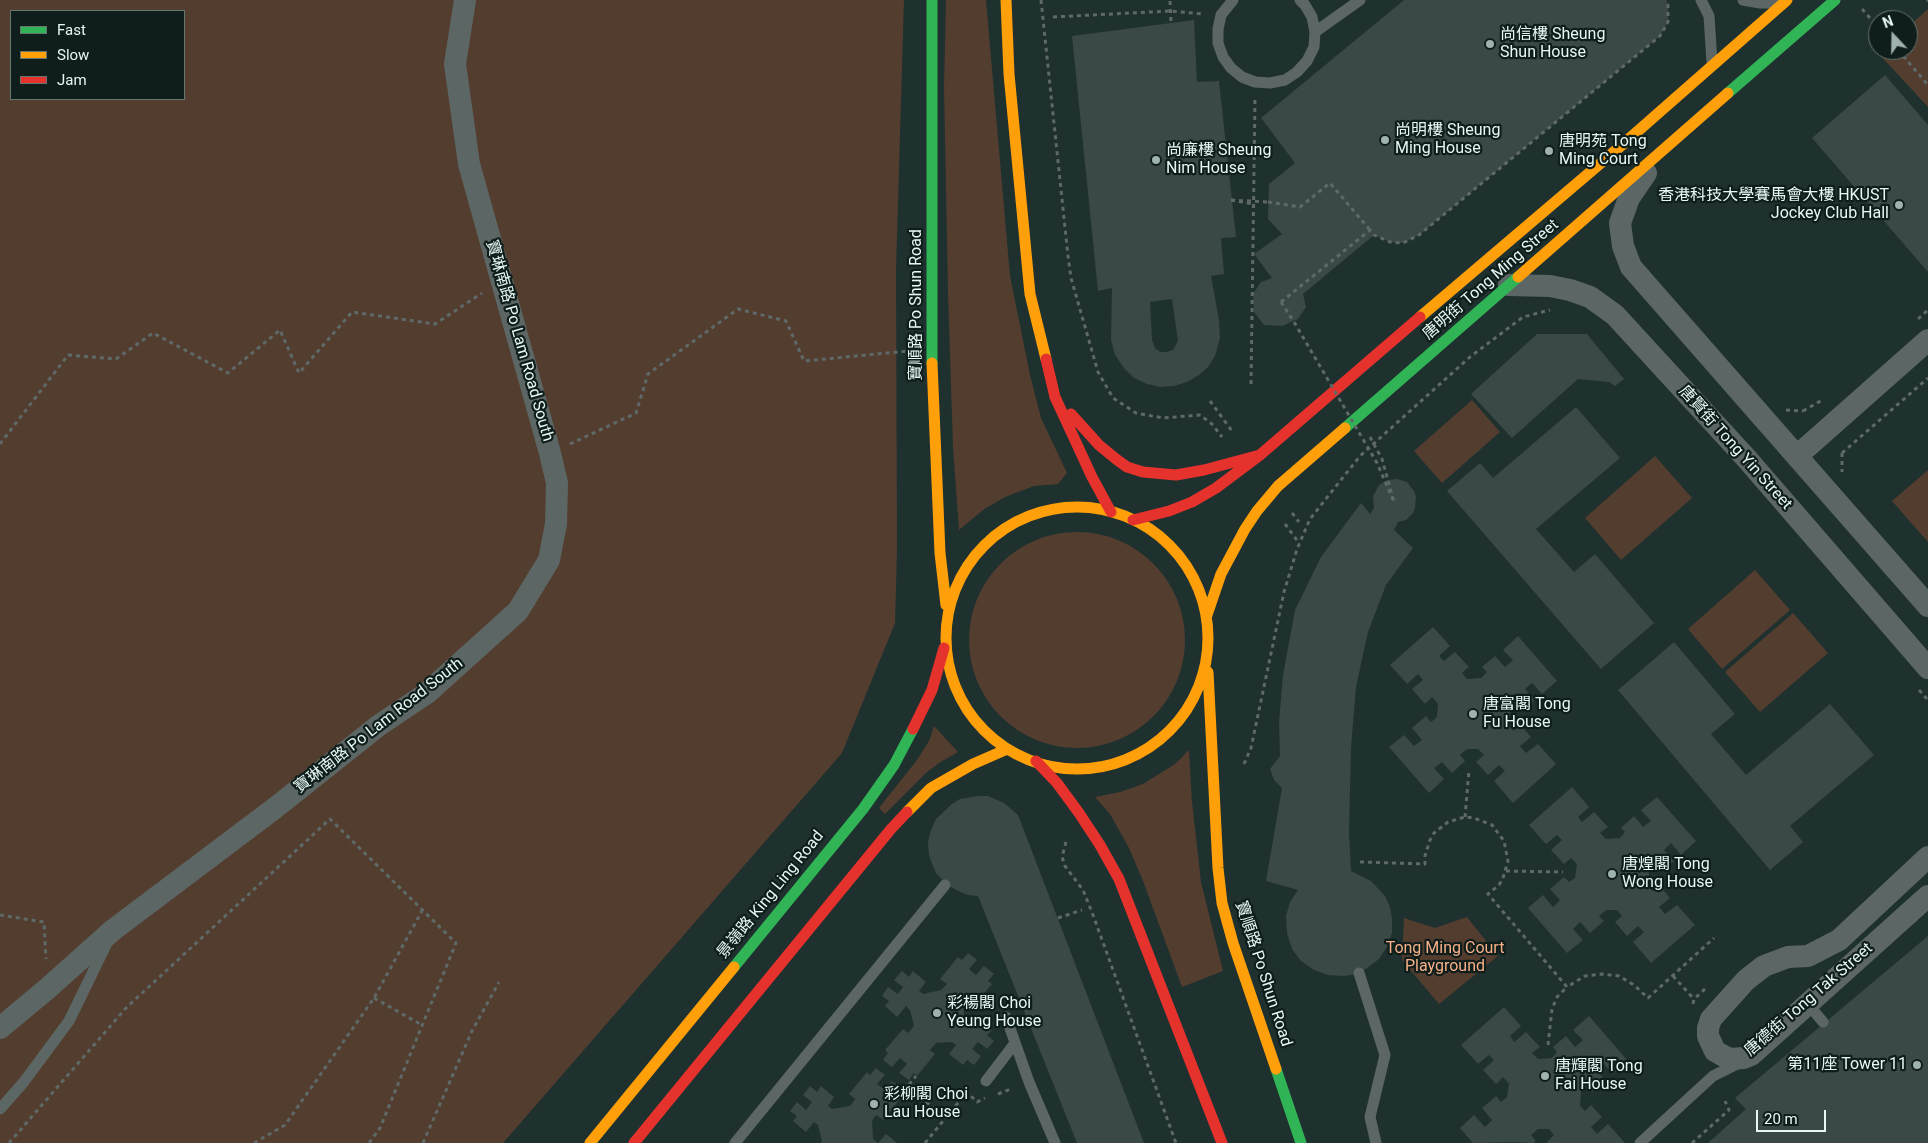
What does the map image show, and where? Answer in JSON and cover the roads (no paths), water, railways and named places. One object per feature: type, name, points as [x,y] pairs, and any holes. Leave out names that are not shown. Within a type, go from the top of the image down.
[{"type":"main road","name":"寶順路 Po Shun Road","points":[[932,0],[932,354],[940,553],[946,609]]},
{"type":"main road","points":[[1006,0],[1009,74],[1030,294],[1055,397],[1092,477],[1111,512]]},
{"type":"main road","name":"唐明街 Tong Ming Street","points":[[1207,615],[1222,574],[1245,529],[1278,486],[1835,0]]},
{"type":"main road","name":"唐明街 Tong Ming Street","points":[[1133,520],[1169,511],[1192,502],[1216,488],[1260,455],[1502,245],[1622,145],[1712,64],[1785,2]]},
{"type":"main road","points":[[1055,397],[1100,445],[1116,459],[1127,467],[1143,472],[1176,475],[1204,470],[1260,455]]},
{"type":"main road","points":[[1071,509],[1111,512],[1133,520],[1162,538],[1183,560],[1198,586],[1207,615],[1209,638],[1207,661],[1200,683],[1186,711],[1176,724],[1159,740],[1139,753],[1117,762],[1094,767],[1070,768],[1036,761],[1005,750],[978,725],[952,683],[944,648],[946,609],[958,580],[973,558],[988,541],[1006,529],[1028,518],[1049,512],[1071,509]]},
{"type":"main road","name":"景嶺路 King Ling Road","points":[[590,1143],[863,809],[894,765],[908,740],[932,690],[944,648]]},
{"type":"main road","name":"寶順路 Po Shun Road","points":[[1207,661],[1218,868],[1222,903],[1236,952],[1301,1143]]},
{"type":"main road","points":[[634,1143],[891,829],[931,788],[973,764],[1005,750]]},
{"type":"main road","points":[[1036,761],[1057,784],[1079,813],[1119,879],[1222,1143]]},
{"type":"street","name":"寶琳南路 Po Lam Road South","points":[[0,1028],[113,930],[275,808],[378,726],[427,693],[518,611],[549,560],[556,524],[556,484],[550,453],[468,164],[455,64],[466,0]]},
{"type":"street","points":[[1658,156],[1629,198],[1620,223],[1623,246],[1631,267],[1928,606]]},
{"type":"street","name":"唐賢街 Tong Yin Street","points":[[1509,285],[1550,286],[1570,290],[1590,297],[1615,315],[1747,459],[1928,668]]},
{"type":"street","points":[[1797,456],[1928,340]]},
{"type":"street","name":"唐德街 Tong Tak Street","points":[[1928,857],[1839,940],[1808,956],[1788,958],[1764,966],[1746,980],[1712,1019],[1708,1028],[1711,1044],[1716,1051],[1729,1059],[1744,1058],[1751,1055],[1928,896]]},
{"type":"lane","points":[[1233,0],[1221,16],[1218,29],[1218,43],[1222,57],[1236,73],[1255,82],[1270,83],[1285,80],[1298,72],[1307,61],[1314,47],[1315,32],[1312,17],[1305,4],[1300,0]]},
{"type":"lane","points":[[1315,32],[1360,0]]},
{"type":"lane","points":[[1701,0],[1709,16],[1712,37],[1712,64]]},
{"type":"lane","points":[[1743,0],[1760,3],[1785,2]]},
{"type":"lane","points":[[735,1143],[945,885]]},
{"type":"lane","points":[[0,1109],[23,1083],[69,1021],[113,930]]},
{"type":"lane","points":[[1360,973],[1386,1055],[1370,1117],[1376,1143]]},
{"type":"lane","points":[[1808,1004],[1823,1022]]},
{"type":"lane","points":[[1006,1017],[1054,1142]]},
{"type":"lane","points":[[986,1081],[1015,1043]]},
{"type":"lane","points":[[1711,1044],[1713,1076]]},
{"type":"lane","points":[[1640,1143],[1713,1076],[1729,1070],[1751,1055]]},
{"type":"place","name":"尚信樓 Sheung Shun House","points":[[1490,44]]},
{"type":"place","name":"尚明樓 Sheung Ming House","points":[[1385,140]]},
{"type":"place","name":"唐明苑 Tong Ming Court","points":[[1549,151]]},
{"type":"place","name":"尚廉樓 Sheung Nim House","points":[[1156,160]]},
{"type":"place","name":"香港科技大學賽馬會大樓 HKUST Jockey Club Hall","points":[[1899,205]]},
{"type":"place","name":"唐富閣 Tong Fu House","points":[[1473,714]]},
{"type":"place","name":"唐煌閣 Tong Wong House","points":[[1612,874]]},
{"type":"place","name":"彩楊閣 Choi Yeung House","points":[[937,1013]]},
{"type":"place","name":"第11座 Tower 11","points":[[1917,1065]]},
{"type":"place","name":"唐輝閣 Tong Fai House","points":[[1545,1076]]},
{"type":"place","name":"彩柳閣 Choi Lau House","points":[[874,1104]]},
{"type":"park label","name":"Tong Ming Court Playground","points":[[1445,958]]}]
